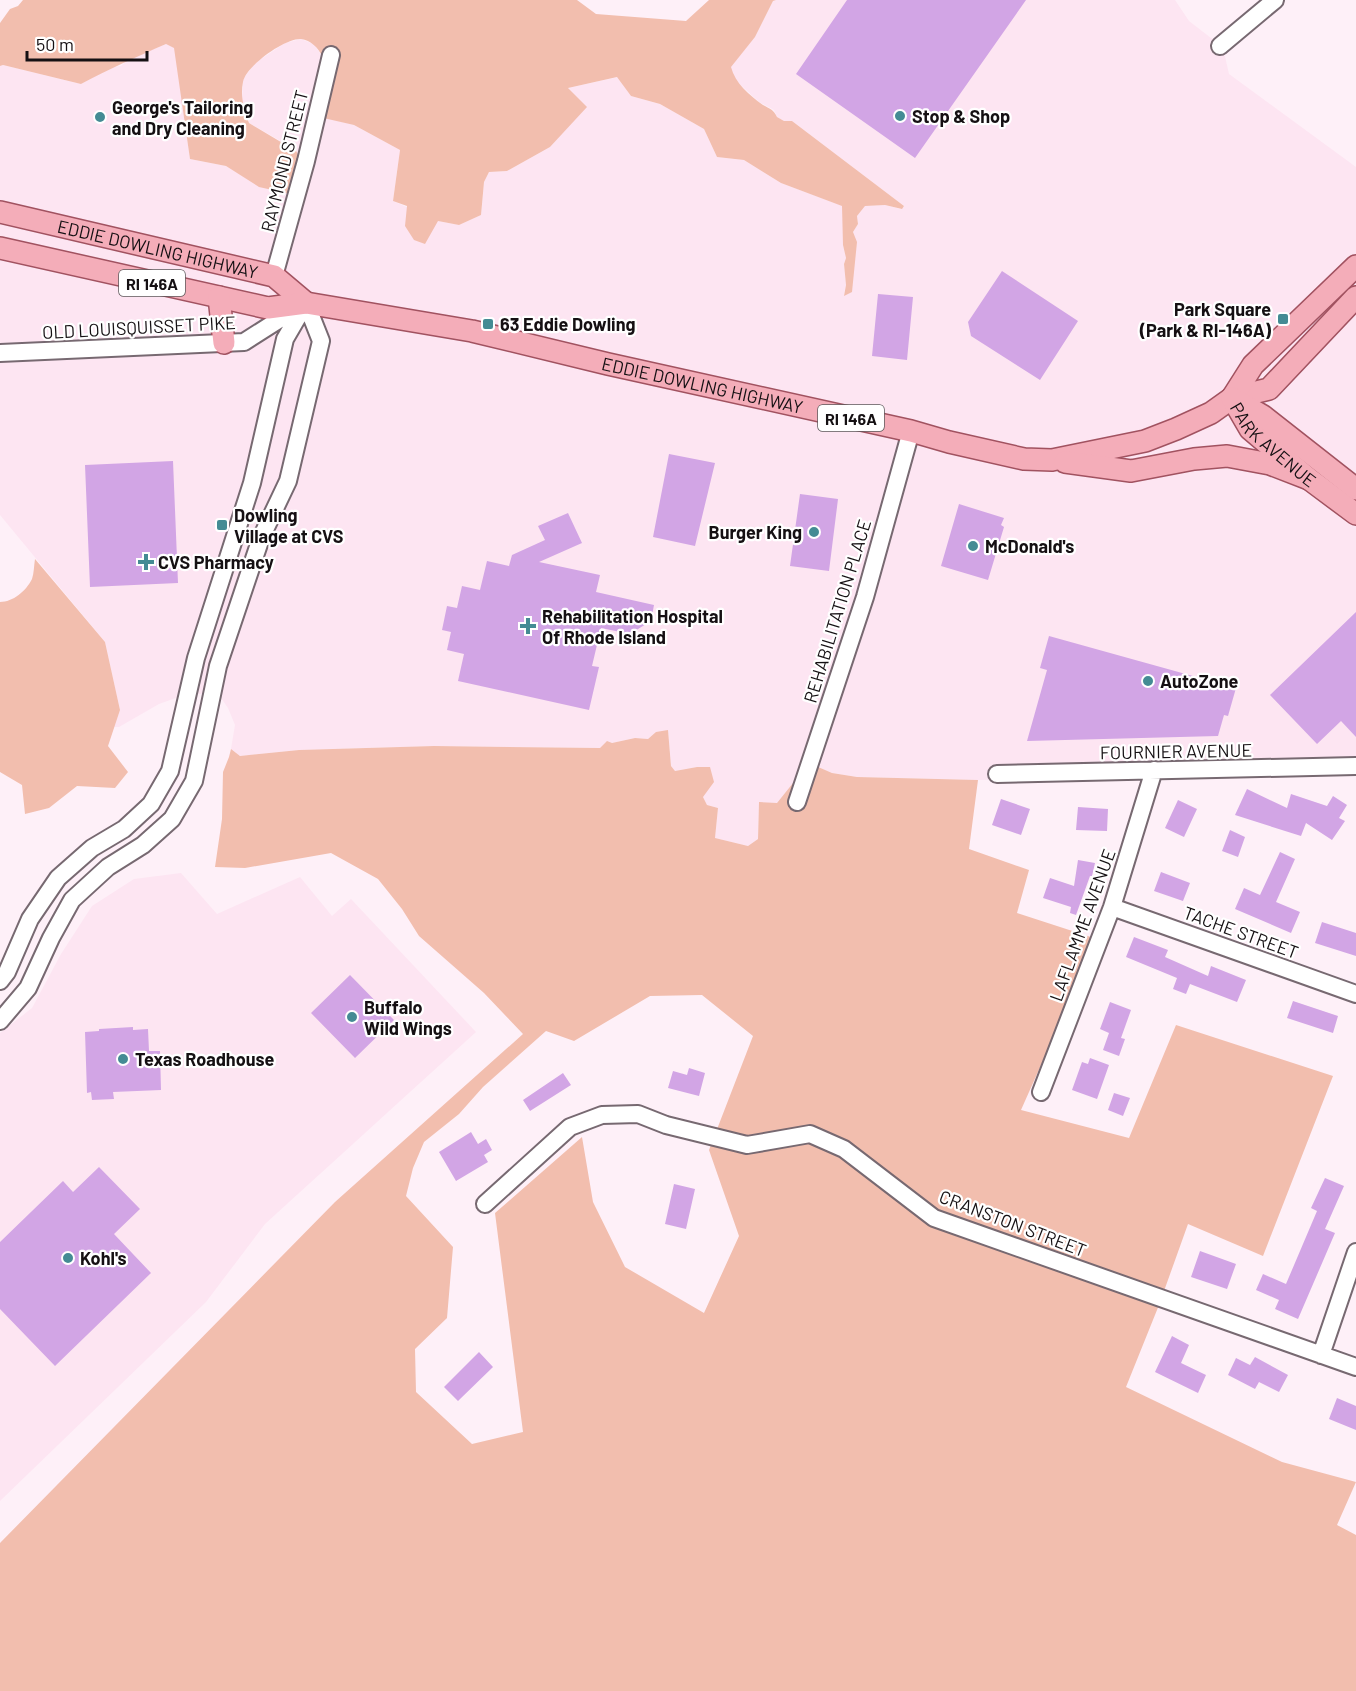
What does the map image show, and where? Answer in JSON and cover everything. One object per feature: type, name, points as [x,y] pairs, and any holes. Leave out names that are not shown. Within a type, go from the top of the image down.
[{"type":"main road","name":"EDDIE DOWLING HIGHWAY","points":[[0,212],[274,276],[306,303]]},
{"type":"main road","name":"EDDIE DOWLING HIGHWAY","points":[[0,248],[268,308],[306,303],[471,331],[1024,459],[1052,460],[1145,441],[1211,413],[1232,398]]},
{"type":"main road","name":"RI 146A","points":[[1232,398],[1253,365],[1356,266]]},
{"type":"main road","points":[[219,297],[224,343]]},
{"type":"main road","name":"RI 146A","points":[[1232,398],[1269,389],[1356,297]]},
{"type":"main road","name":"PARK AVENUE","points":[[1232,398],[1250,429],[1309,479],[1356,514]]},
{"type":"main road","name":"PARK AVENUE","points":[[1232,398],[1263,416],[1356,489]]},
{"type":"main road","points":[[1052,460],[1131,471],[1194,459],[1227,456],[1270,464],[1309,479]]},
{"type":"street","points":[[1220,46],[1275,0]]},
{"type":"street","name":"RAYMOND STREET","points":[[274,276],[306,161],[331,55]]},
{"type":"street","points":[[0,981],[7,972],[30,919],[58,878],[92,848],[124,829],[151,804],[170,771],[196,658],[252,483],[285,339],[306,303]]},
{"type":"street","points":[[0,1021],[28,988],[72,900],[108,867],[143,845],[172,819],[194,781],[218,666],[261,538],[288,481],[321,341],[306,303]]},
{"type":"street","name":"OLD LOUISQUISSET PIKE","points":[[0,353],[244,342],[306,303]]},
{"type":"street","name":"REHABILITATION PLACE","points":[[797,802],[865,597],[911,431]]},
{"type":"street","name":"FOURNIER AVENUE","points":[[997,774],[1356,766]]},
{"type":"street","name":"LAFLAMME AVENUE","points":[[1041,1092],[1112,907],[1154,770]]},
{"type":"street","name":"TACHE STREET","points":[[1112,907],[1356,994]]},
{"type":"street","name":"CRANSTON STREET","points":[[485,1204],[570,1127],[602,1115],[638,1114],[666,1125],[747,1145],[810,1134],[844,1149],[934,1218],[1356,1367]]},
{"type":"street","points":[[1321,1355],[1356,1252]]},
{"type":"shaded area","points":[[23,0],[577,0],[596,14],[686,21],[709,0],[776,0],[773,1],[755,37],[731,67],[739,83],[748,93],[773,111],[777,117],[784,121],[792,121],[904,206],[902,209],[885,205],[865,206],[857,216],[858,224],[853,232],[857,242],[852,292],[844,296],[846,258],[843,245],[842,206],[781,183],[744,160],[717,157],[704,129],[660,104],[631,96],[617,77],[568,88],[587,107],[550,147],[507,171],[489,172],[484,182],[481,215],[459,225],[438,221],[425,244],[414,240],[405,226],[407,206],[393,201],[400,150],[354,125],[319,117],[323,61],[316,47],[311,43],[301,39],[294,40],[276,48],[251,68],[242,87],[243,102],[249,123],[296,151],[305,165],[295,195],[259,187],[226,166],[190,159],[174,48],[166,44],[81,84],[0,66],[0,23],[10,9],[18,6]]},
{"type":"shaded area","points":[[1175,0],[1189,21],[1211,38],[1222,43],[1229,74],[1356,167],[1356,773],[978,780],[857,777],[832,773],[809,763],[777,803],[759,803],[758,839],[748,846],[715,838],[718,808],[707,805],[703,797],[697,767],[675,771],[671,766],[668,731],[656,733],[648,739],[635,738],[601,748],[434,746],[299,750],[240,756],[231,749],[235,725],[228,708],[219,695],[203,694],[187,694],[159,704],[119,727],[114,727],[120,710],[105,642],[0,515],[0,66],[81,84],[111,67],[121,66],[127,60],[166,44],[175,48],[190,159],[226,166],[259,186],[295,195],[296,150],[249,123],[242,101],[243,79],[255,63],[285,43],[301,39],[314,44],[323,58],[319,116],[354,125],[400,150],[393,201],[438,221],[459,225],[481,215],[484,182],[489,172],[507,171],[550,147],[586,107],[568,88],[618,77],[631,96],[660,104],[704,129],[717,157],[744,160],[781,183],[843,206],[843,245],[846,258],[844,295],[852,291],[853,232],[858,224],[857,216],[865,206],[885,205],[901,209],[904,206],[792,121],[784,121],[777,117],[774,110],[759,102],[734,79],[730,67],[755,37],[773,1]]},
{"type":"shaded area","points":[[35,559],[105,642],[120,710],[108,746],[128,772],[115,788],[77,786],[49,808],[25,814],[22,785],[0,772],[0,602],[14,598],[26,588],[32,579]]},
{"type":"shaded area","points":[[668,730],[671,766],[675,771],[710,767],[714,782],[703,797],[707,805],[718,808],[715,838],[748,846],[758,839],[759,802],[777,803],[809,763],[832,773],[857,777],[978,780],[969,849],[1029,870],[1017,913],[1097,939],[1021,1110],[1129,1138],[1176,1025],[1333,1076],[1263,1256],[1188,1224],[1126,1387],[1282,1462],[1356,1482],[1337,1525],[1356,1535],[1356,1691],[0,1691],[0,1543],[335,1202],[523,1034],[484,993],[419,936],[402,909],[378,879],[331,853],[245,868],[215,867],[222,819],[223,772],[231,749],[240,756],[299,750],[434,746],[600,748],[607,741],[612,743],[635,738],[648,739],[656,732]],"holes":[[[702,995],[753,1036],[709,1150],[739,1236],[704,1313],[625,1267],[593,1202],[582,1137],[495,1213],[523,1432],[472,1444],[416,1392],[415,1349],[447,1318],[453,1247],[406,1196],[413,1168],[424,1142],[459,1114],[483,1087],[546,1031],[574,1041],[650,996]]]},
{"type":"shaded area","points":[[181,873],[217,914],[300,877],[332,916],[351,899],[476,1032],[265,1224],[206,1302],[0,1501],[0,1033],[32,1008],[61,954],[92,906],[134,879]]},
{"type":"building","name":"Stop & Shop","points":[[847,0],[1026,0],[915,158],[796,74]]},
{"type":"building","points":[[1002,271],[1078,321],[1040,380],[971,336],[968,322]]},
{"type":"building","points":[[878,294],[913,297],[907,360],[872,356]]},
{"type":"building","points":[[669,454],[715,463],[695,546],[653,537]]},
{"type":"building","name":"CVS Pharmacy","points":[[173,461],[178,583],[90,587],[85,465]]},
{"type":"building","name":"Burger King","points":[[800,494],[838,499],[829,571],[790,566]]},
{"type":"building","name":"McDonald's","points":[[959,504],[1004,518],[1001,525],[1004,527],[988,580],[941,566]]},
{"type":"building","points":[[568,513],[582,543],[539,562],[600,575],[596,592],[654,605],[651,621],[630,634],[601,628],[592,666],[599,667],[589,710],[458,681],[464,654],[447,650],[451,632],[442,630],[447,606],[457,608],[462,586],[480,590],[487,561],[509,566],[512,555],[545,540],[538,526]]},
{"type":"building","points":[[1356,612],[1356,737],[1341,721],[1317,744],[1270,695]]},
{"type":"building","points":[[1049,636],[1236,688],[1228,716],[1224,715],[1218,736],[1027,741],[1047,670],[1040,668]]},
{"type":"building","points":[[1247,789],[1287,808],[1291,794],[1327,806],[1333,796],[1347,805],[1339,818],[1345,821],[1332,840],[1306,823],[1301,836],[1235,815]]},
{"type":"building","points":[[1001,799],[1030,809],[1021,835],[992,825]]},
{"type":"building","points":[[1178,800],[1197,809],[1184,837],[1165,828]]},
{"type":"building","points":[[1078,807],[1108,809],[1107,831],[1076,830]]},
{"type":"building","points":[[1230,830],[1245,837],[1238,857],[1222,851]]},
{"type":"building","points":[[1280,852],[1295,859],[1276,902],[1300,912],[1291,933],[1235,909],[1244,888],[1260,895]]},
{"type":"building","points":[[1078,860],[1095,863],[1076,915],[1070,913],[1071,907],[1043,898],[1050,878],[1074,886]]},
{"type":"building","points":[[1161,872],[1190,883],[1183,901],[1154,891]]},
{"type":"building","points":[[1322,922],[1356,933],[1356,956],[1315,943]]},
{"type":"building","points":[[1134,937],[1168,950],[1165,957],[1208,976],[1211,966],[1246,980],[1237,1002],[1190,984],[1186,994],[1173,989],[1177,978],[1126,957]]},
{"type":"building","name":"Buffalo Wild Wings","points":[[350,975],[394,1020],[355,1058],[311,1013]]},
{"type":"building","points":[[1293,1001],[1338,1016],[1333,1033],[1287,1018]]},
{"type":"building","points":[[1110,1002],[1131,1010],[1121,1038],[1125,1039],[1119,1056],[1103,1050],[1109,1033],[1100,1029]]},
{"type":"building","name":"Texas Roadhouse","points":[[133,1027],[133,1030],[148,1029],[149,1051],[160,1051],[161,1090],[113,1092],[114,1099],[92,1100],[91,1092],[87,1093],[85,1032]]},
{"type":"building","points":[[1090,1058],[1109,1065],[1097,1099],[1072,1090],[1082,1062],[1088,1064]]},
{"type":"building","points":[[689,1068],[705,1073],[699,1096],[668,1088],[673,1071],[687,1075]]},
{"type":"building","points":[[563,1073],[571,1085],[530,1111],[523,1100]]},
{"type":"building","points":[[1114,1093],[1130,1098],[1123,1116],[1108,1110]]},
{"type":"building","points":[[471,1132],[478,1144],[486,1139],[492,1150],[484,1155],[488,1162],[456,1181],[439,1152]]},
{"type":"building","name":"Kohl's","points":[[99,1167],[140,1209],[114,1234],[151,1273],[55,1366],[0,1309],[0,1242],[63,1181],[73,1192]]},
{"type":"building","points":[[1325,1178],[1344,1186],[1325,1229],[1335,1233],[1298,1319],[1275,1309],[1279,1300],[1256,1290],[1263,1274],[1286,1284],[1317,1211],[1311,1208]]},
{"type":"building","points":[[674,1184],[695,1189],[686,1229],[665,1224]]},
{"type":"building","points":[[1200,1251],[1236,1264],[1227,1289],[1191,1277]]},
{"type":"building","points":[[1172,1336],[1189,1345],[1181,1363],[1206,1375],[1198,1393],[1155,1372]]},
{"type":"building","points":[[479,1352],[493,1367],[458,1401],[444,1387]]},
{"type":"building","points":[[1255,1357],[1288,1375],[1279,1392],[1259,1382],[1255,1389],[1228,1375],[1236,1358],[1250,1365]]},
{"type":"building","points":[[1337,1398],[1356,1406],[1356,1430],[1329,1419]]},
{"type":"place","name":"Stop & Shop","points":[[900,116]]},
{"type":"place","name":"George's Tailoring and Dry Cleaning","points":[[100,117]]},
{"type":"place","name":"Park Square (Park & RI-146A)","points":[[1283,319]]},
{"type":"place","name":"63 Eddie Dowling","points":[[488,324]]},
{"type":"place","name":"Dowling Village at CVS","points":[[222,525]]},
{"type":"place","name":"Burger King","points":[[814,532]]},
{"type":"place","name":"McDonald's","points":[[973,546]]},
{"type":"place","name":"CVS Pharmacy","points":[[146,562]]},
{"type":"place","name":"Rehabilitation Hospital Of Rhode Island","points":[[528,626]]},
{"type":"place","name":"AutoZone","points":[[1148,681]]},
{"type":"place","name":"Buffalo Wild Wings","points":[[352,1017]]},
{"type":"place","name":"Texas Roadhouse","points":[[123,1059]]},
{"type":"place","name":"Kohl's","points":[[68,1258]]}]
